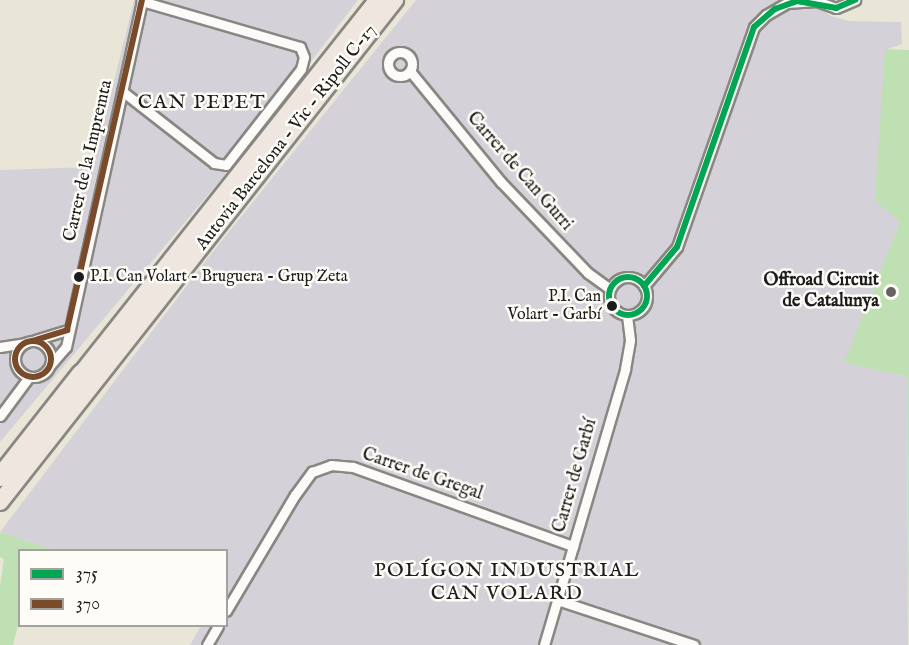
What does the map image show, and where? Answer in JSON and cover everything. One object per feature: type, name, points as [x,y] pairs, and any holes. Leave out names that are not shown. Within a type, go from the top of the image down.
[{"type":"highway","points":[[382,2],[401,0]]},
{"type":"highway","name":"Autovia Barcelona - Vic - Ripoll C-17","points":[[0,475],[382,2]]},
{"type":"highway","name":"Autovia Barcelona - Vic - Ripoll C-17","points":[[0,502],[382,2]]},
{"type":"street","points":[[122,91],[214,163],[226,165],[301,69],[304,57],[300,47],[142,0]]},
{"type":"street","name":"Carrer de la Impremta","points":[[51,364],[66,347],[67,330],[142,0]]},
{"type":"street","points":[[644,286],[627,277],[610,289],[611,305],[627,315],[644,306],[644,286],[677,247],[750,34],[761,19],[784,0]]},
{"type":"street","points":[[775,9],[797,1],[815,1],[836,8],[855,0]]},
{"type":"street","name":"Carrer de Can Gurri","points":[[410,71],[501,183],[588,273],[610,289]]},
{"type":"street","name":"Carrer de Garbí","points":[[544,645],[625,369],[630,340],[627,315]]},
{"type":"street","points":[[0,347],[28,342],[67,330]]},
{"type":"street","points":[[0,416],[29,377],[45,373],[51,364],[47,348],[28,342]]},
{"type":"street","points":[[28,342],[17,350],[15,361],[20,371],[29,377]]},
{"type":"street","name":"Carrer de Gregal","points":[[228,608],[295,495],[312,472],[331,465],[353,467],[573,546]]},
{"type":"street","points":[[557,600],[694,645]]},
{"type":"street","points":[[207,645],[217,627]]},
{"type":"shaded area","points":[[134,0],[358,0],[223,177],[0,442],[0,170],[93,167]]},
{"type":"shaded area","points":[[416,0],[807,0],[831,16],[849,21],[901,22],[902,44],[885,50],[900,222],[845,363],[907,376],[908,645],[190,645],[200,627],[228,627],[228,549],[50,549],[0,532],[207,259]]},
{"type":"green space","name":"Offroad Circuit de Catalunya","points":[[885,49],[909,50],[909,645],[907,376],[844,363],[900,222],[875,200]]},
{"type":"green space","points":[[0,532],[50,549],[18,549],[18,626],[13,645],[0,645],[0,586],[4,559],[0,557]]},
{"type":"transit line","name":"370","points":[[32,341],[67,330],[142,0]]},
{"type":"transit line","name":"375","points":[[644,286],[677,247],[754,27],[775,9],[797,1],[836,8],[855,0]]},
{"type":"transit line","name":"375","points":[[628,277],[641,283],[647,296],[641,309],[628,315],[615,309],[609,296],[615,283],[628,277]]},
{"type":"transit line","name":"370","points":[[33,341],[46,346],[51,359],[46,372],[33,377],[20,372],[15,359],[20,346],[33,341]]},
{"type":"place","name":"P.I. Can Volart - Bruguera - Grup Zeta","points":[[79,277]]},
{"type":"place","name":"Offroad Circuit de Catalunya","points":[[891,292]]},
{"type":"place","name":"P.I. Can Volart - Garbí","points":[[612,306]]},
{"type":"district","name":"CAN PEPET","points":[[202,102]]},
{"type":"district","name":"POLÍGON INDUSTRIAL CAN VOLARD","points":[[507,582]]}]
